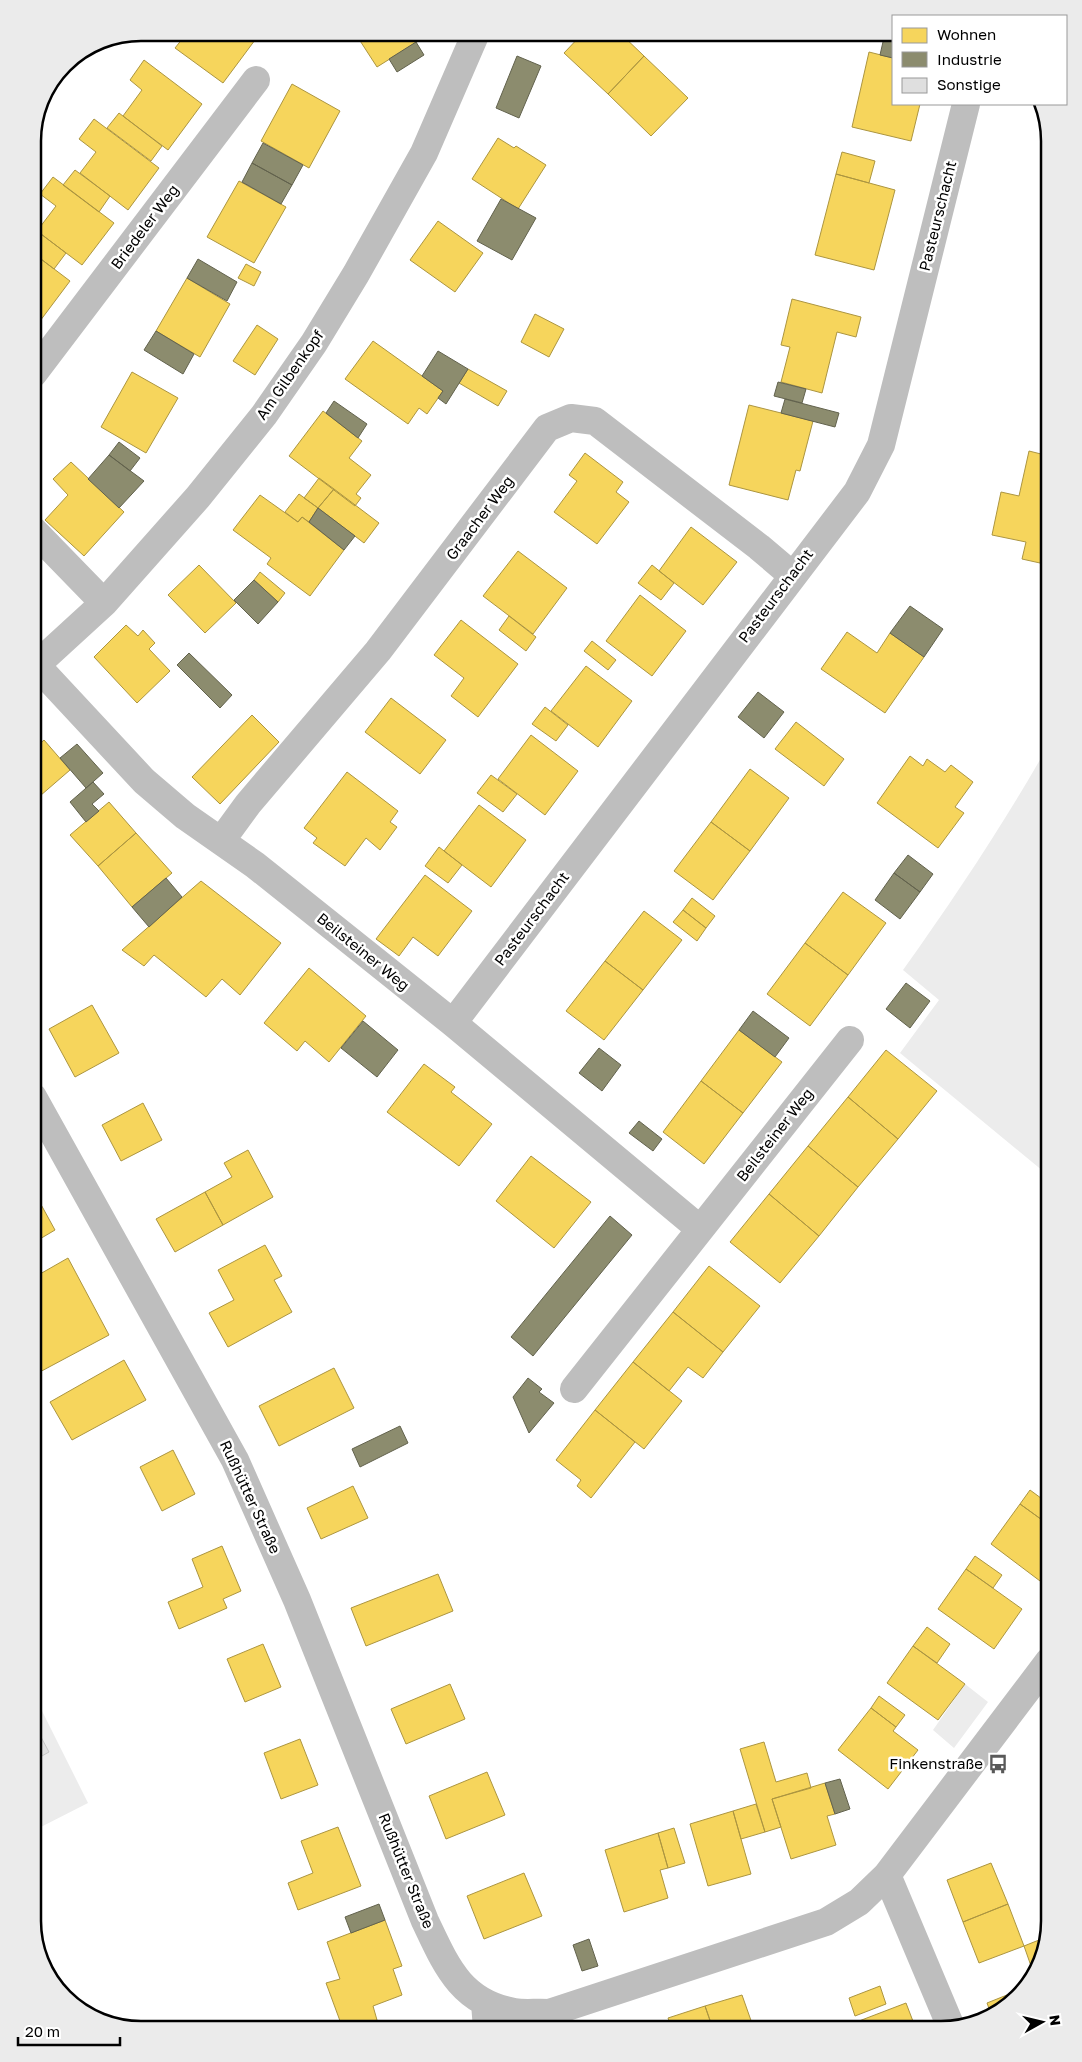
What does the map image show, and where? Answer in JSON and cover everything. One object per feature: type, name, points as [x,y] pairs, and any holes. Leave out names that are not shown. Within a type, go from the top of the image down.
[{"type":"street","name":"Am Gilbenkopf","points":[[41,661],[104,603],[198,497],[264,415],[314,343],[356,274],[424,153],[473,41]]},
{"type":"street","name":"Briedeler Weg","points":[[41,363],[256,80]]},
{"type":"street","name":"Pasteurschacht","points":[[453,1023],[856,492],[881,444],[966,105]]},
{"type":"street","name":"Graacher Weg","points":[[221,841],[248,804],[378,651],[547,428],[571,418],[595,421],[759,547],[792,575]]},
{"type":"street","points":[[41,538],[104,603]]},
{"type":"street","name":"Beilsteiner Weg","points":[[41,674],[144,781],[185,816],[255,865],[453,1023],[700,1229]]},
{"type":"street","name":"Beilsteiner Weg","points":[[574,1389],[850,1040]]},
{"type":"street","name":"Rußhütter Straße","points":[[41,1111],[236,1460],[297,1600],[425,1921],[448,1969],[486,2016],[514,2012],[549,2013],[826,1922],[859,1902],[887,1875],[1041,1673]]},
{"type":"street","points":[[887,1875],[948,2021]]},
{"type":"shaded area","points":[[1041,758],[1041,1169],[900,1053],[939,1000],[903,970],[942,915],[1015,802]]},
{"type":"shaded area","points":[[965,1684],[988,1702],[954,1748],[933,1730]]},
{"type":"shaded area","points":[[41,1709],[88,1803],[41,1827]]},
{"type":"building: Wohnen","points":[[181,41],[254,41],[223,83],[175,48]]},
{"type":"building: Wohnen","points":[[360,41],[418,41],[377,67]]},
{"type":"building: Wohnen","points":[[575,41],[628,41],[644,56],[608,94],[564,53]]},
{"type":"building: Wohnen","points":[[869,52],[892,58],[892,105],[920,105],[911,141],[852,127]]},
{"type":"building: Wohnen","points":[[644,56],[688,98],[651,136],[608,94]]},
{"type":"building: Wohnen","points":[[144,60],[202,104],[168,150],[123,116],[142,90],[130,80]]},
{"type":"building: Wohnen","points":[[292,84],[340,111],[309,168],[261,141]]},
{"type":"building: Wohnen","points":[[119,113],[162,146],[151,161],[107,128]]},
{"type":"building: Wohnen","points":[[94,119],[159,168],[128,210],[80,173],[96,152],[79,139]]},
{"type":"building: Wohnen","points":[[498,138],[514,148],[516,146],[546,165],[518,209],[472,179]]},
{"type":"building: Wohnen","points":[[842,152],[875,161],[869,183],[836,174]]},
{"type":"building: Wohnen","points":[[75,170],[110,196],[99,212],[63,185]]},
{"type":"building: Wohnen","points":[[836,174],[895,190],[874,270],[815,255]]},
{"type":"building: Wohnen","points":[[53,177],[114,223],[82,265],[41,234],[41,226],[56,206],[41,195]]},
{"type":"building: Wohnen","points":[[239,181],[286,207],[254,263],[207,237]]},
{"type":"building: Wohnen","points":[[438,221],[483,253],[455,292],[410,260]]},
{"type":"building: Wohnen","points":[[41,234],[66,253],[54,269],[41,259]]},
{"type":"building: Wohnen","points":[[41,259],[70,281],[41,320]]},
{"type":"building: Wohnen","points":[[246,264],[261,272],[254,286],[238,278]]},
{"type":"building: Wohnen","points":[[187,278],[230,304],[200,357],[156,331]]},
{"type":"building: Wohnen","points":[[792,299],[861,317],[856,337],[837,332],[822,393],[781,382],[790,347],[781,345]]},
{"type":"building: Wohnen","points":[[535,314],[564,329],[549,357],[521,342]]},
{"type":"building: Wohnen","points":[[257,325],[278,339],[255,375],[233,361]]},
{"type":"building: Wohnen","points":[[373,341],[443,391],[427,414],[419,408],[408,424],[345,379]]},
{"type":"building: Wohnen","points":[[468,369],[507,391],[498,406],[459,383]]},
{"type":"building: Wohnen","points":[[132,372],[178,398],[146,453],[101,427]]},
{"type":"building: Wohnen","points":[[749,405],[813,421],[800,471],[796,470],[788,500],[729,485]]},
{"type":"building: Wohnen","points":[[323,411],[362,441],[349,458],[371,475],[356,494],[361,498],[355,506],[289,456]]},
{"type":"building: Wohnen","points":[[1029,451],[1041,454],[1041,563],[1022,559],[1026,542],[992,535],[1001,492],[1019,496]]},
{"type":"building: Wohnen","points":[[585,453],[623,482],[616,492],[629,502],[597,544],[554,512],[577,481],[569,475]]},
{"type":"building: Wohnen","points":[[71,462],[124,512],[84,556],[45,520],[68,495],[53,479]]},
{"type":"building: Wohnen","points":[[319,478],[334,489],[318,508],[304,498]]},
{"type":"building: Wohnen","points":[[334,489],[379,523],[364,543],[318,508]]},
{"type":"building: Wohnen","points":[[299,494],[318,508],[309,522],[302,517],[298,522],[285,512]]},
{"type":"building: Wohnen","points":[[260,495],[298,522],[302,517],[344,550],[310,596],[267,564],[271,558],[233,530]]},
{"type":"building: Wohnen","points":[[691,527],[737,562],[703,605],[659,571]]},
{"type":"building: Wohnen","points":[[518,551],[567,588],[533,634],[483,596]]},
{"type":"building: Wohnen","points":[[199,565],[236,603],[205,633],[168,595]]},
{"type":"building: Wohnen","points":[[652,565],[674,583],[661,600],[638,583]]},
{"type":"building: Wohnen","points":[[260,572],[285,593],[278,602],[254,580]]},
{"type":"building: Wohnen","points":[[640,595],[686,631],[652,676],[606,641]]},
{"type":"building: Wohnen","points":[[509,616],[536,637],[526,651],[499,630]]},
{"type":"building: Wohnen","points":[[461,620],[518,664],[478,717],[451,696],[464,678],[434,655]]},
{"type":"building: Wohnen","points":[[126,625],[138,636],[143,630],[155,643],[149,649],[170,671],[137,703],[94,657]]},
{"type":"building: Wohnen","points":[[847,632],[877,653],[890,633],[924,657],[885,713],[821,669]]},
{"type":"building: Wohnen","points":[[592,641],[616,660],[608,670],[584,651]]},
{"type":"building: Wohnen","points":[[586,666],[632,701],[598,747],[551,711]]},
{"type":"building: Wohnen","points":[[391,698],[446,740],[420,774],[365,732]]},
{"type":"building: Wohnen","points":[[545,707],[568,725],[556,741],[532,724]]},
{"type":"building: Wohnen","points":[[252,715],[279,742],[220,804],[192,777]]},
{"type":"building: Wohnen","points":[[796,722],[844,759],[824,786],[775,749]]},
{"type":"building: Wohnen","points":[[531,735],[578,771],[545,815],[498,779]]},
{"type":"building: Wohnen","points":[[44,740],[70,770],[41,795],[41,743]]},
{"type":"building: Wohnen","points":[[910,756],[923,766],[927,759],[945,772],[951,765],[973,782],[955,807],[964,813],[938,848],[877,803]]},
{"type":"building: Wohnen","points":[[750,769],[789,798],[750,851],[711,822]]},
{"type":"building: Wohnen","points":[[347,772],[398,811],[390,822],[397,827],[380,850],[366,838],[345,866],[313,843],[317,838],[304,828]]},
{"type":"building: Wohnen","points":[[491,775],[517,794],[503,812],[477,793]]},
{"type":"building: Wohnen","points":[[109,802],[136,833],[98,866],[70,835]]},
{"type":"building: Wohnen","points":[[479,805],[526,840],[491,887],[444,851]]},
{"type":"building: Wohnen","points":[[711,822],[750,851],[713,900],[674,871]]},
{"type":"building: Wohnen","points":[[136,833],[172,873],[132,907],[98,866]]},
{"type":"building: Wohnen","points":[[439,847],[462,865],[448,883],[425,866]]},
{"type":"building: Wohnen","points":[[425,875],[472,911],[438,956],[413,937],[399,956],[376,939]]},
{"type":"building: Wohnen","points":[[201,881],[281,943],[240,995],[222,979],[206,997],[154,955],[144,966],[122,950]]},
{"type":"building: Wohnen","points":[[843,892],[886,923],[848,975],[805,943]]},
{"type":"building: Wohnen","points":[[692,898],[715,916],[706,928],[683,910]]},
{"type":"building: Wohnen","points":[[683,910],[706,928],[697,941],[673,922]]},
{"type":"building: Wohnen","points":[[644,911],[682,940],[643,990],[605,961]]},
{"type":"building: Wohnen","points":[[805,943],[848,975],[810,1026],[767,994]]},
{"type":"building: Wohnen","points":[[605,961],[643,990],[604,1040],[566,1011]]},
{"type":"building: Wohnen","points":[[309,968],[366,1016],[329,1062],[305,1041],[297,1051],[264,1023]]},
{"type":"building: Wohnen","points":[[92,1005],[119,1053],[75,1077],[49,1029]]},
{"type":"building: Wohnen","points":[[739,1030],[782,1062],[743,1113],[701,1081]]},
{"type":"building: Wohnen","points":[[886,1050],[937,1091],[898,1139],[848,1097]]},
{"type":"building: Wohnen","points":[[424,1064],[455,1087],[451,1092],[492,1124],[459,1166],[387,1112]]},
{"type":"building: Wohnen","points":[[701,1081],[743,1113],[704,1164],[663,1132]]},
{"type":"building: Wohnen","points":[[848,1097],[898,1139],[858,1187],[808,1146]]},
{"type":"building: Wohnen","points":[[143,1103],[162,1140],[121,1161],[102,1125]]},
{"type":"building: Wohnen","points":[[808,1146],[858,1187],[819,1236],[769,1194]]},
{"type":"building: Wohnen","points":[[248,1150],[273,1197],[223,1225],[205,1192],[232,1177],[224,1163]]},
{"type":"building: Wohnen","points":[[531,1156],[591,1202],[554,1248],[496,1201]]},
{"type":"building: Wohnen","points":[[205,1192],[223,1225],[175,1252],[156,1219]]},
{"type":"building: Wohnen","points":[[769,1194],[819,1236],[780,1283],[730,1242]]},
{"type":"building: Wohnen","points":[[41,1205],[55,1230],[41,1238]]},
{"type":"building: Wohnen","points":[[265,1245],[282,1276],[274,1280],[292,1312],[228,1347],[209,1313],[234,1300],[218,1270]]},
{"type":"building: Wohnen","points":[[68,1258],[109,1335],[41,1371],[41,1273]]},
{"type":"building: Wohnen","points":[[709,1266],[760,1306],[723,1352],[673,1312]]},
{"type":"building: Wohnen","points":[[673,1312],[723,1352],[703,1378],[688,1367],[669,1391],[633,1362]]},
{"type":"building: Wohnen","points":[[124,1360],[146,1400],[72,1440],[50,1402]]},
{"type":"building: Wohnen","points":[[633,1362],[682,1401],[644,1449],[595,1410]]},
{"type":"building: Wohnen","points":[[334,1368],[354,1408],[279,1446],[259,1406]]},
{"type":"building: Wohnen","points":[[595,1410],[635,1442],[591,1498],[577,1486],[581,1480],[556,1460]]},
{"type":"building: Wohnen","points":[[173,1450],[195,1494],[162,1511],[140,1467]]},
{"type":"building: Wohnen","points":[[353,1486],[368,1518],[321,1539],[307,1508]]},
{"type":"building: Wohnen","points":[[1030,1490],[1041,1498],[1041,1519],[1020,1504]]},
{"type":"building: Wohnen","points":[[1020,1504],[1041,1519],[1041,1582],[991,1544]]},
{"type":"building: Wohnen","points":[[222,1546],[241,1591],[223,1599],[227,1608],[179,1629],[168,1602],[203,1587],[192,1559]]},
{"type":"building: Wohnen","points":[[975,1556],[1002,1575],[993,1588],[966,1569]]},
{"type":"building: Wohnen","points":[[966,1569],[1022,1609],[994,1649],[938,1609]]},
{"type":"building: Wohnen","points":[[438,1574],[453,1611],[366,1646],[351,1608]]},
{"type":"building: Wohnen","points":[[927,1627],[950,1644],[937,1663],[913,1646]]},
{"type":"building: Wohnen","points":[[263,1644],[281,1687],[245,1702],[227,1659]]},
{"type":"building: Wohnen","points":[[913,1646],[965,1684],[938,1720],[887,1683]]},
{"type":"building: Wohnen","points":[[450,1684],[465,1719],[406,1744],[391,1709]]},
{"type":"building: Wohnen","points":[[879,1696],[905,1715],[896,1727],[871,1708]]},
{"type":"building: Wohnen","points":[[871,1708],[896,1727],[893,1731],[918,1750],[888,1789],[838,1750]]},
{"type":"building: Wohnen","points":[[300,1739],[318,1785],[281,1799],[264,1753]]},
{"type":"building: Wohnen","points":[[764,1742],[776,1782],[807,1773],[811,1788],[772,1799],[781,1827],[765,1832],[740,1749]]},
{"type":"building: Wohnen","points":[[487,1772],[505,1815],[446,1839],[429,1796]]},
{"type":"building: Wohnen","points":[[825,1783],[835,1814],[827,1816],[836,1845],[791,1859],[772,1799]]},
{"type":"building: Wohnen","points":[[756,1804],[765,1832],[741,1839],[733,1811]]},
{"type":"building: Wohnen","points":[[733,1811],[751,1874],[708,1886],[690,1824]]},
{"type":"building: Wohnen","points":[[338,1827],[361,1886],[298,1910],[288,1883],[313,1873],[301,1841]]},
{"type":"building: Wohnen","points":[[674,1828],[685,1863],[668,1868],[658,1833]]},
{"type":"building: Wohnen","points":[[658,1833],[668,1868],[660,1870],[668,1898],[624,1912],[605,1850]]},
{"type":"building: Wohnen","points":[[991,1863],[1008,1904],[963,1922],[947,1880]]},
{"type":"building: Wohnen","points":[[524,1873],[542,1916],[484,1939],[467,1896]]},
{"type":"building: Wohnen","points":[[1008,1904],[1024,1946],[979,1963],[963,1922]]},
{"type":"building: Wohnen","points":[[385,1920],[402,1966],[393,1969],[402,1995],[373,2006],[377,2021],[340,2021],[326,1983],[340,1979],[327,1942]]},
{"type":"building: Wohnen","points":[[1039,1940],[1030,1964],[1024,1946]]},
{"type":"building: Wohnen","points":[[880,1986],[886,2004],[855,2016],[849,1998]]},
{"type":"building: Wohnen","points":[[742,1995],[751,2021],[710,2021],[705,2006]]},
{"type":"building: Wohnen","points":[[1007,1995],[989,2008],[987,2003]]},
{"type":"building: Wohnen","points":[[906,2003],[913,2021],[859,2021]]},
{"type":"building: Wohnen","points":[[705,2006],[710,2021],[669,2021],[668,2018]]},
{"type":"building: Industrie","points":[[883,41],[892,41],[892,58],[880,55]]},
{"type":"building: Industrie","points":[[416,42],[424,55],[397,72],[389,59]]},
{"type":"building: Industrie","points":[[517,56],[541,66],[519,118],[496,108]]},
{"type":"building: Industrie","points":[[263,143],[303,165],[292,185],[252,163]]},
{"type":"building: Industrie","points":[[252,163],[292,185],[281,204],[242,182]]},
{"type":"building: Industrie","points":[[501,199],[536,218],[512,260],[477,241]]},
{"type":"building: Industrie","points":[[198,259],[237,282],[227,301],[187,278]]},
{"type":"building: Industrie","points":[[156,331],[194,354],[183,374],[144,350]]},
{"type":"building: Industrie","points":[[438,351],[468,369],[446,404],[438,398],[443,391],[422,376]]},
{"type":"building: Industrie","points":[[778,382],[806,389],[802,403],[774,396]]},
{"type":"building: Industrie","points":[[785,399],[839,413],[835,427],[781,413]]},
{"type":"building: Industrie","points":[[334,401],[367,424],[358,438],[326,413]]},
{"type":"building: Industrie","points":[[119,442],[140,458],[130,471],[109,455]]},
{"type":"building: Industrie","points":[[109,455],[144,481],[119,508],[88,479]]},
{"type":"building: Industrie","points":[[318,508],[355,536],[344,550],[309,522]]},
{"type":"building: Industrie","points":[[254,580],[278,602],[258,624],[234,600]]},
{"type":"building: Industrie","points":[[910,606],[943,629],[924,657],[890,633]]},
{"type":"building: Industrie","points":[[189,653],[232,695],[220,708],[177,665]]},
{"type":"building: Industrie","points":[[758,692],[784,712],[764,738],[738,717]]},
{"type":"building: Industrie","points":[[77,744],[103,773],[86,788],[60,758]]},
{"type":"building: Industrie","points":[[93,782],[104,794],[92,804],[99,811],[86,822],[70,802]]},
{"type":"building: Industrie","points":[[908,855],[933,874],[920,892],[894,873]]},
{"type":"building: Industrie","points":[[894,873],[920,892],[900,919],[875,900]]},
{"type":"building: Industrie","points":[[166,878],[182,897],[149,927],[132,907]]},
{"type":"building: Industrie","points":[[906,983],[930,1001],[910,1028],[886,1009]]},
{"type":"building: Industrie","points":[[753,1011],[789,1038],[775,1057],[739,1030]]},
{"type":"building: Industrie","points":[[363,1021],[398,1050],[377,1077],[341,1048]]},
{"type":"building: Industrie","points":[[599,1048],[621,1065],[602,1091],[579,1073]]},
{"type":"building: Industrie","points":[[639,1121],[662,1139],[653,1151],[629,1133]]},
{"type":"building: Industrie","points":[[610,1216],[632,1235],[533,1356],[511,1337]]},
{"type":"building: Industrie","points":[[528,1378],[542,1389],[539,1392],[554,1403],[529,1433],[513,1397]]},
{"type":"building: Industrie","points":[[400,1426],[408,1443],[360,1467],[352,1449]]},
{"type":"building: Industrie","points":[[840,1779],[850,1809],[835,1814],[825,1783]]},
{"type":"building: Industrie","points":[[379,1904],[385,1920],[351,1933],[345,1917]]},
{"type":"building: Industrie","points":[[589,1939],[598,1966],[582,1971],[573,1945]]},
{"type":"building: Sonstige","points":[[41,1737],[49,1752],[41,1756]]},
{"type":"place","name":"Finkenstraße","points":[[998,1764]]}]
